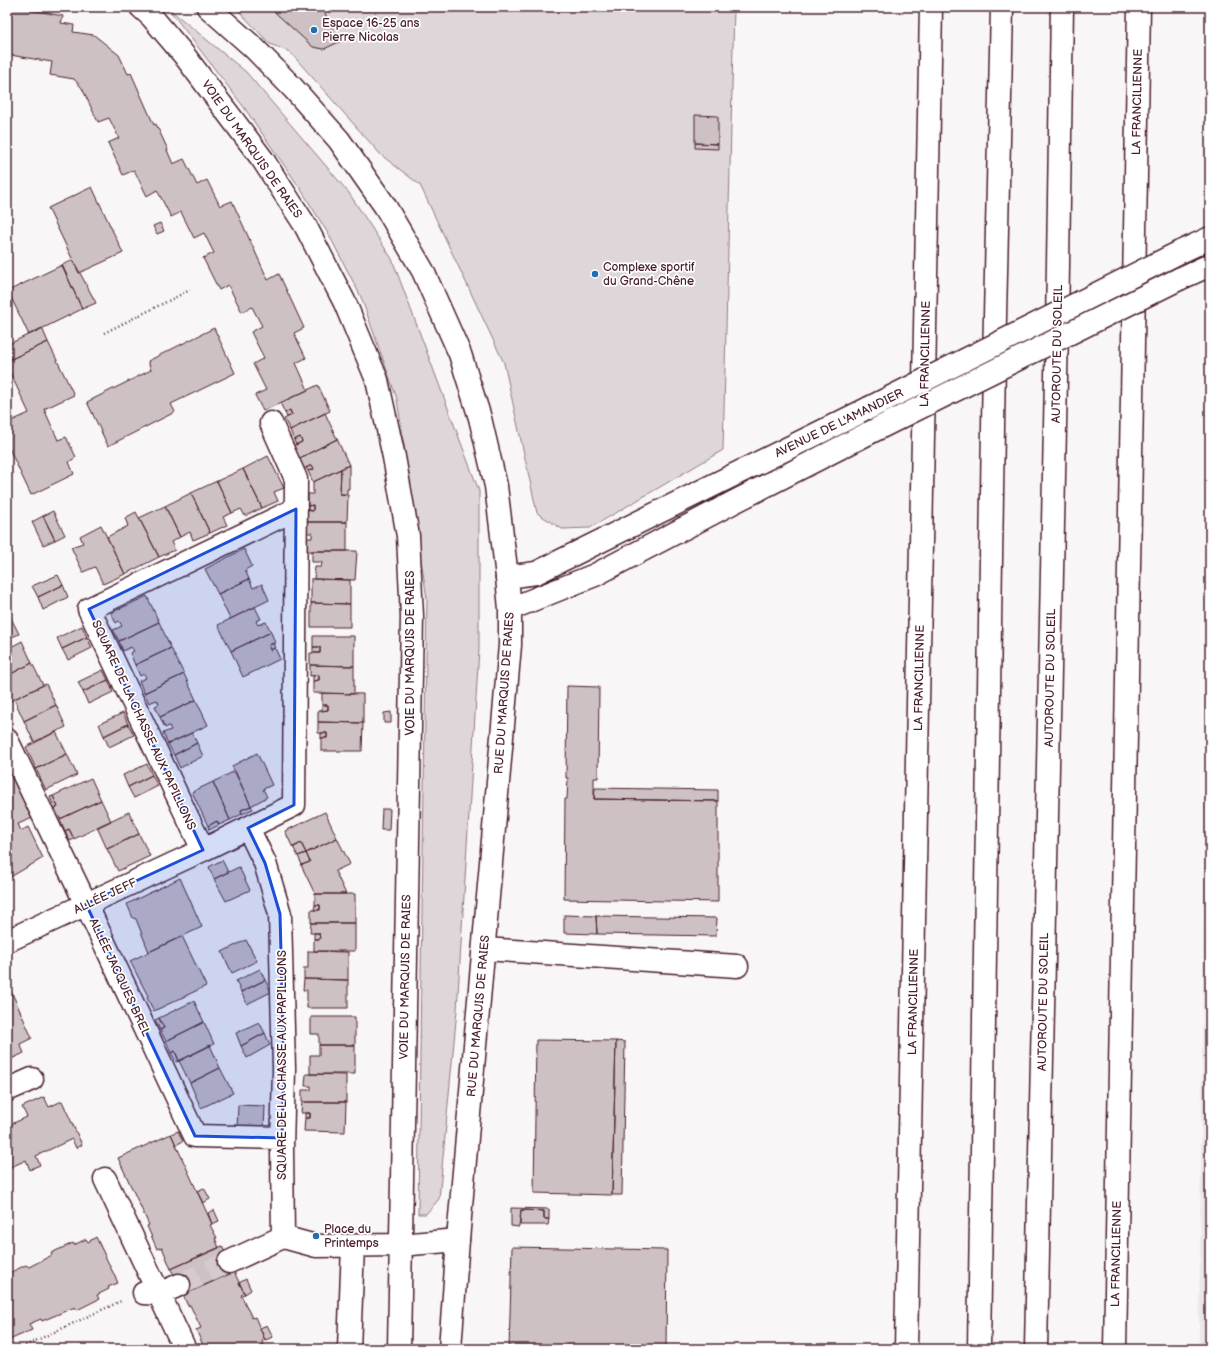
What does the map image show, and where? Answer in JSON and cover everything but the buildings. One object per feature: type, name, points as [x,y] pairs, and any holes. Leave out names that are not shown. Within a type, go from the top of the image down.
[{"type":"main road","name":"VOIE DU MARQUIS DE RAIES","points":[[141,7],[151,16],[184,55],[263,160],[305,225],[345,303],[377,380],[394,457],[408,536],[412,616],[399,1349]]},
{"type":"main road","name":"RUE DU MARQUIS DE RAIES","points":[[208,7],[254,48],[293,88],[339,140],[385,206],[423,271],[460,354],[480,418],[496,486],[510,609],[509,653],[458,1240],[450,1349]]},
{"type":"main road","name":"LA FRANCILIENNE","points":[[906,1349],[931,7]]},
{"type":"main road","points":[[980,1349],[993,369],[1002,7]]},
{"type":"main road","name":"AUTOROUTE DU SOLEIL","points":[[1036,1349],[1057,345],[1062,7]]},
{"type":"main road","name":"LA FRANCILIENNE","points":[[1115,1349],[1139,7]]},
{"type":"main road","name":"AVENUE DE L'AMANDIER","points":[[507,577],[536,573],[1210,238]]},
{"type":"main road","name":"AVENUE DE L'AMANDIER","points":[[510,609],[595,575],[869,433],[1210,265]]},
{"type":"main road","points":[[203,850],[294,805],[296,479],[271,423]]},
{"type":"main road","name":"SQUARE DE LA CHASSE AUX PAPILLONS","points":[[203,850],[89,609],[296,509]]},
{"type":"main road","name":"ALLÉE JACQUES BREL","points":[[7,740],[195,1136],[282,1138]]},
{"type":"main road","name":"SQUARE DE LA CHASSE AUX PAPILLONS","points":[[248,828],[265,863],[280,914],[284,1069],[282,1138],[283,1237]]},
{"type":"main road","name":"ALLÉE JEFF","points":[[7,941],[203,850]]},
{"type":"main road","points":[[484,949],[737,966]]},
{"type":"main road","points":[[7,1090],[32,1080]]},
{"type":"main road","points":[[106,1179],[151,1293],[183,1345]]},
{"type":"main road","points":[[229,1262],[283,1237],[316,1246],[400,1245],[458,1240]]},
{"type":"main road","points":[[349,1349],[353,1246]]},
{"type":"main road","points":[[151,1293],[179,1285]]},
{"type":"path","points":[[104,333],[190,290]]},
{"type":"path","points":[[18,1349],[116,1303],[151,1293]]},
{"type":"highlighted area","points":[[296,509],[294,805],[248,828],[265,863],[280,914],[284,1069],[282,1138],[195,1136],[86,904],[203,850],[89,609]]},
{"type":"shaded area","name":"Complexe sportif du Grand-Chêne","points":[[235,7],[734,7],[723,450],[590,528],[562,529],[537,513],[504,363],[420,185],[381,155],[290,52],[270,44]]},
{"type":"shaded area","points":[[168,8],[246,72],[349,193],[392,259],[479,491],[479,649],[457,1010],[439,1199],[426,1214],[418,1214],[427,599],[397,399],[361,297],[329,235],[300,188],[243,106]]},
{"type":"shaded area","points":[[1210,308],[1210,1349],[1199,1349]]},
{"type":"tunnel","points":[[179,1285],[229,1262]]},
{"type":"place","name":"Espace 16-25 ans Pierre Nicolas","points":[[314,30]]},
{"type":"place","name":"Complexe sportif du Grand-Chêne","points":[[595,274]]},
{"type":"place","name":"Place du Printemps","points":[[316,1236]]}]
